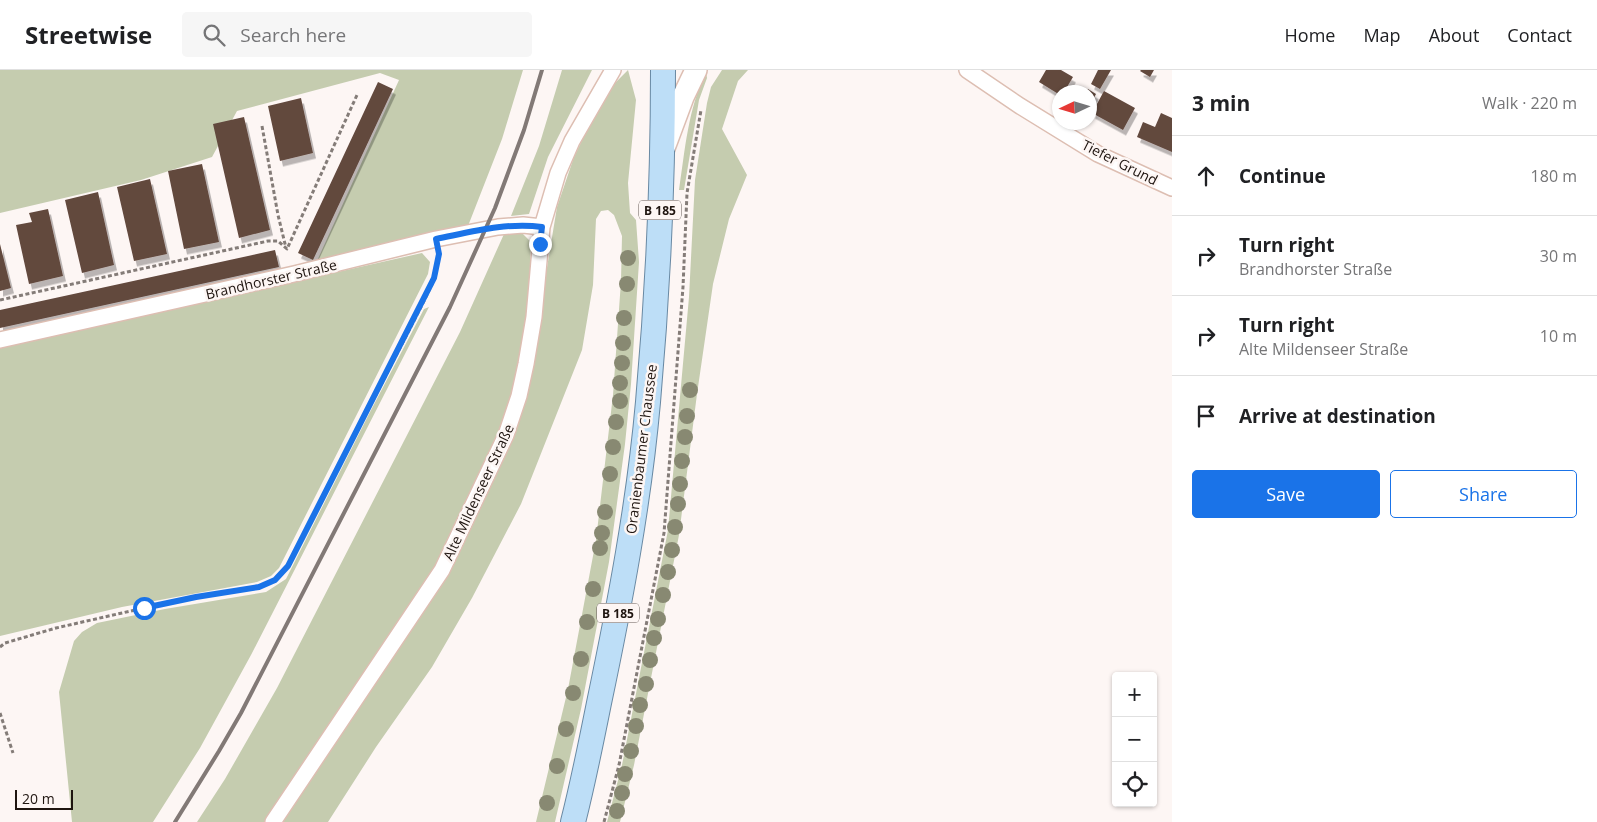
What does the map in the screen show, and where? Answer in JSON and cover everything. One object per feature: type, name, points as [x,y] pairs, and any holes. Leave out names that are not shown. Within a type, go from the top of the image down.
[{"type":"main road","name":"Oranienbaumer Chaussee","points":[[573,822],[613,639],[639,480],[648,401],[658,267],[663,70]]},
{"type":"street","name":"Alte Mildenseer Straße","points":[[274,822],[442,570],[506,435],[519,396],[526,364],[534,317],[542,227],[558,173],[568,149],[613,70]]},
{"type":"street","points":[[662,153],[683,97],[696,70]]},
{"type":"street","name":"Tiefer Grund","points":[[967,70],[1020,106],[1098,154],[1172,188]]},
{"type":"street","name":"Brandhorster Straße","points":[[0,340],[294,274],[436,239],[498,227],[523,225],[542,227]]},
{"type":"path","points":[[287,248],[357,95]]},
{"type":"path","points":[[262,126],[278,215],[287,248]]},
{"type":"path","points":[[0,647],[6,643],[56,628],[188,599],[259,587],[275,580],[288,566],[434,278],[439,254],[436,239]]},
{"type":"path","points":[[0,300],[268,241],[278,241],[287,248]]},
{"type":"path","points":[[0,713],[13,752]]},
{"type":"green space","points":[[0,70],[523,70],[502,139],[468,226],[317,261],[399,80],[380,73],[237,111],[212,157],[141,180],[0,213]]},
{"type":"green space","points":[[562,70],[592,70],[548,157],[529,214],[511,216],[539,146]]},
{"type":"green space","points":[[628,70],[636,100],[628,183],[630,213],[636,220],[639,262],[631,384],[609,562],[581,709],[555,822],[536,822],[568,689],[596,540],[613,395],[621,281],[622,236],[614,215],[608,210],[601,211],[596,219],[593,285],[582,350],[521,504],[472,598],[432,667],[376,747],[328,822],[197,822],[225,779],[277,688],[460,332],[504,234],[522,233],[531,242],[529,297],[542,298],[557,207],[574,157],[599,105],[614,84]]},
{"type":"green space","points":[[722,70],[748,70],[738,81],[722,129],[747,175],[729,219],[713,284],[679,535],[634,765],[620,822],[607,822],[622,765],[668,530],[689,297],[695,180],[707,103],[711,87]]},
{"type":"green space","points":[[706,72],[707,78],[699,100],[684,190],[679,190],[691,115]]},
{"type":"green space","points":[[422,253],[430,262],[428,274],[279,568],[271,576],[257,582],[122,607],[0,636],[0,348]]},
{"type":"green space","points":[[429,307],[251,655],[200,748],[153,822],[72,822],[59,692],[74,641],[82,632],[97,623],[165,609],[266,592],[286,579],[424,309]]},
{"type":"building","points":[[1046,70],[1061,70],[1073,77],[1068,85],[1052,85],[1052,90],[1039,82]]},
{"type":"building","points":[[1098,70],[1111,70],[1100,89],[1097,85],[1091,84]]},
{"type":"building","points":[[1141,70],[1154,70],[1150,77]]},
{"type":"building","points":[[378,82],[393,89],[313,260],[298,253]]},
{"type":"building","points":[[1104,91],[1135,108],[1123,130],[1097,116],[1097,104]]},
{"type":"building","points":[[301,98],[313,153],[280,161],[268,106]]},
{"type":"building","points":[[1161,113],[1172,118],[1172,152],[1137,137],[1143,122],[1155,127]]},
{"type":"building","points":[[244,117],[270,230],[239,238],[213,124]]},
{"type":"building","points":[[202,164],[219,242],[184,249],[168,171]]},
{"type":"building","points":[[150,179],[167,254],[134,261],[117,187]]},
{"type":"building","points":[[98,192],[114,265],[82,273],[65,200]]},
{"type":"building","points":[[48,209],[63,276],[29,284],[16,225],[32,222],[29,213]]},
{"type":"building","points":[[0,244],[11,288],[0,291]]},
{"type":"building","points":[[275,250],[279,267],[0,328],[0,310]]},
{"type":"railway","points":[[175,822],[241,713],[450,307],[495,208],[524,130],[542,70]]},
{"type":"route","points":[[144,608],[259,587],[275,580],[288,566],[422,305],[434,278],[439,254],[436,239],[498,227],[523,225],[542,227],[540,244]]}]
